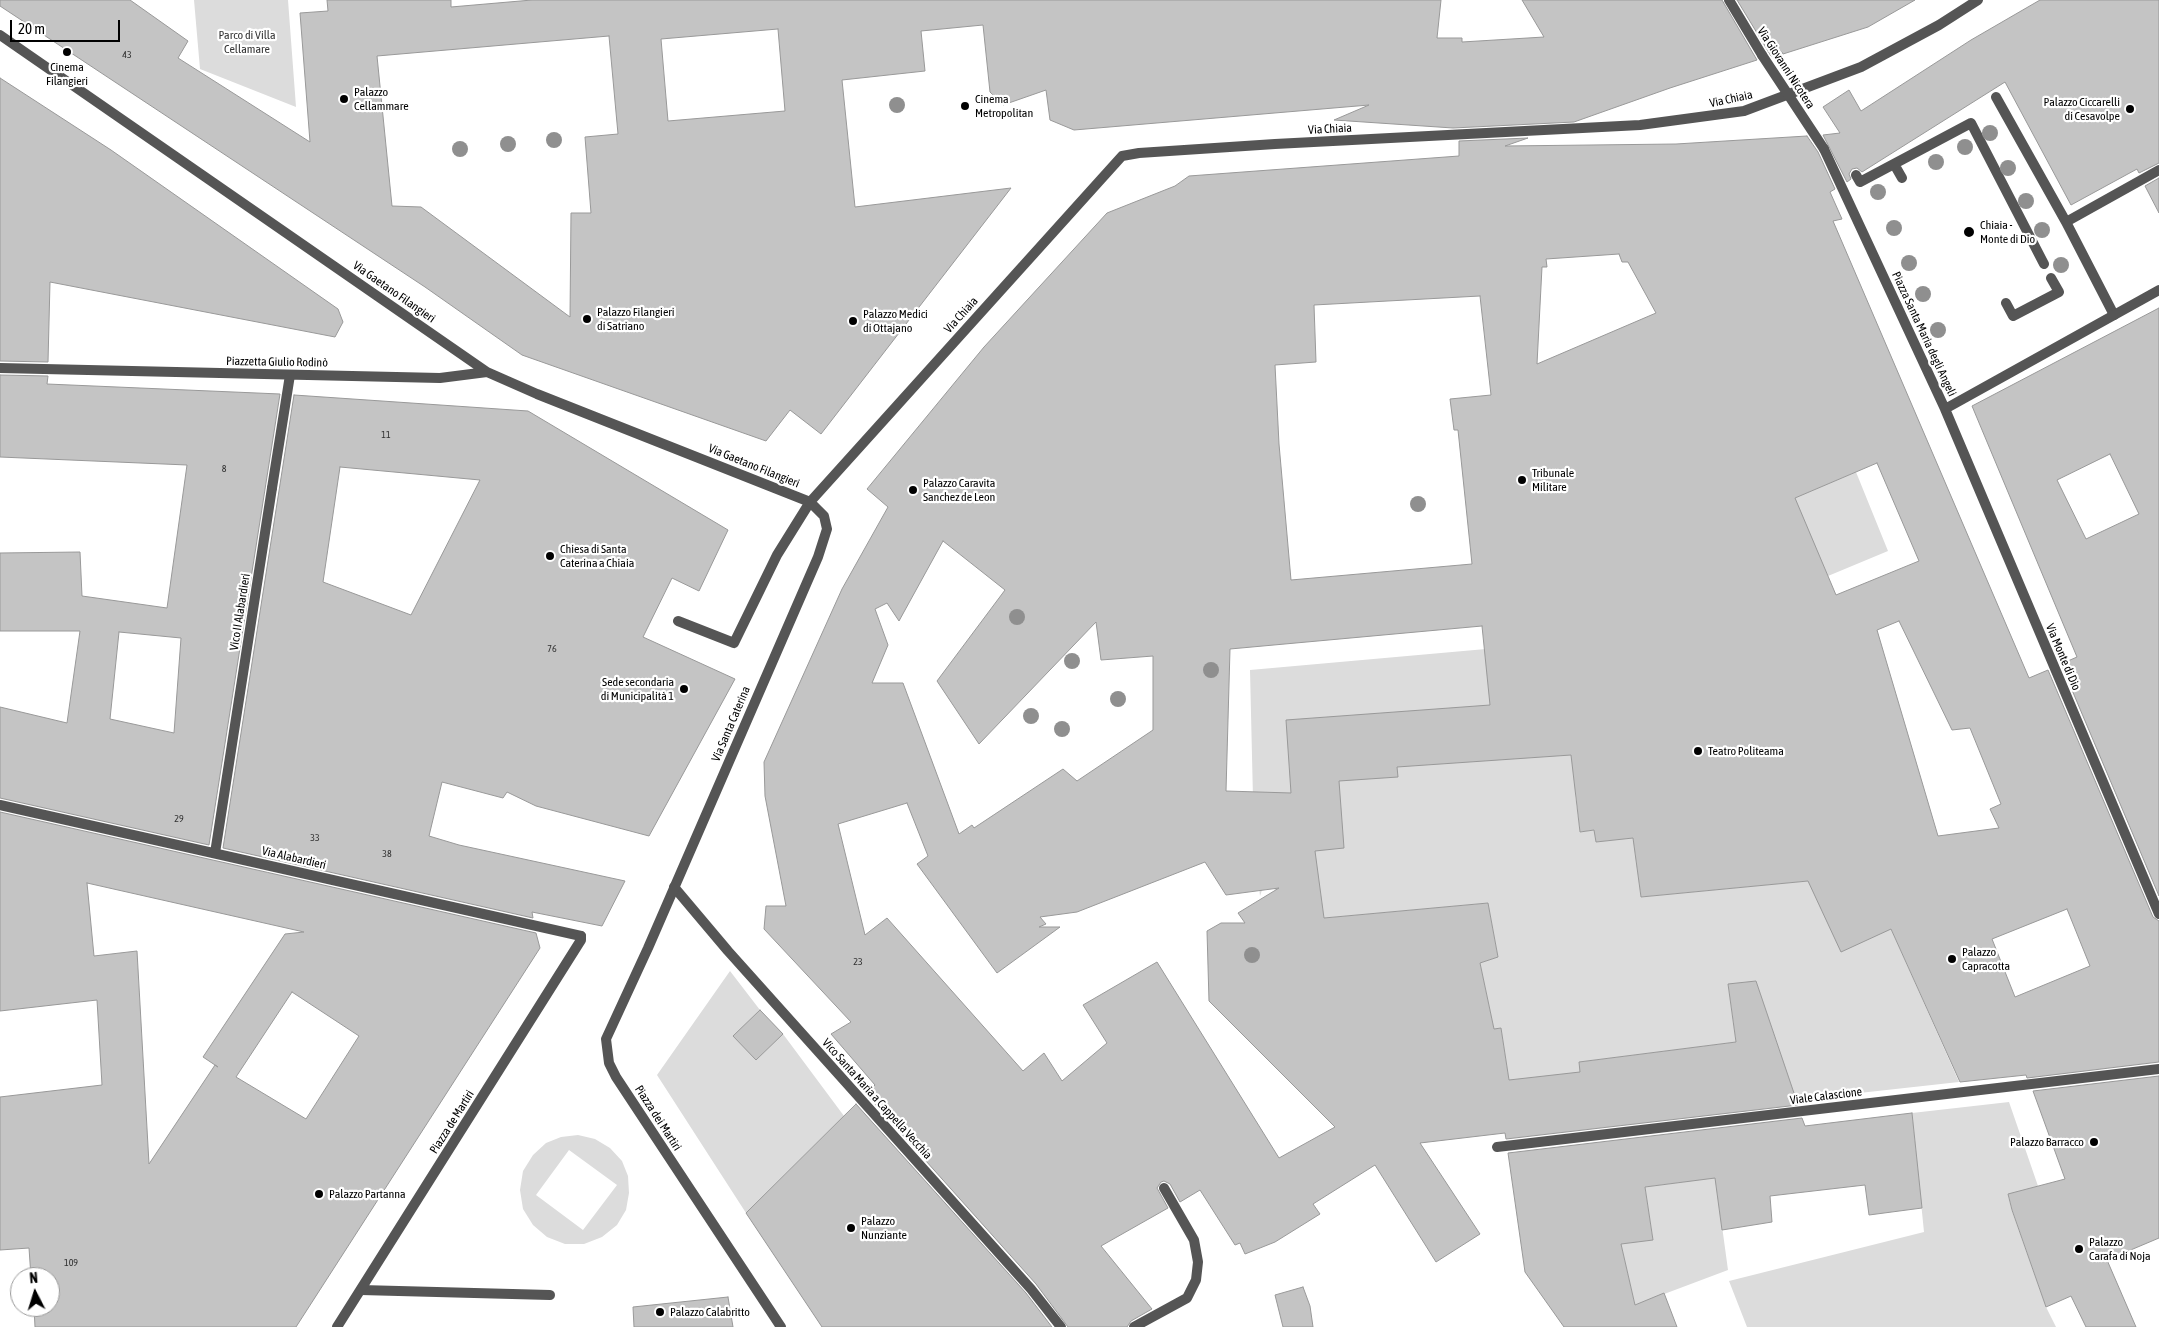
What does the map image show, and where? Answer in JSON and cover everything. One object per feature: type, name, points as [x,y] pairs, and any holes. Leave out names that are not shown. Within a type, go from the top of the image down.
[{"type":"street","name":"Via Giovanni Nicotera","points":[[1729,0],[1824,149]]},
{"type":"street","name":"Via Chiaia","points":[[678,621],[734,643],[777,555],[810,502],[1122,156],[1139,153],[1275,144],[1640,125],[1744,111],[1861,67],[1939,25],[1978,0]]},
{"type":"street","name":"Via Gaetano Filangieri","points":[[0,35],[487,372],[537,394],[810,502]]},
{"type":"street","points":[[1996,97],[2066,222],[2114,315]]},
{"type":"street","points":[[1856,176],[1860,182],[1971,123],[2044,264]]},
{"type":"street","name":"Piazza Santa Maria degli Angeli","points":[[1824,149],[1945,409],[2159,290]]},
{"type":"street","points":[[1894,164],[1902,178]]},
{"type":"street","points":[[2066,222],[2159,170]]},
{"type":"street","points":[[2006,302],[2013,316],[2059,292],[2051,278]]},
{"type":"street","name":"Piazzetta Giulio Rodinò","points":[[0,368],[440,378],[487,372]]},
{"type":"street","name":"Vico II Alabardieri","points":[[215,853],[290,375]]},
{"type":"street","name":"Via Monte di Dio","points":[[1945,409],[2159,914]]},
{"type":"street","name":"Via Santa Caterina","points":[[642,959],[826,536],[827,529],[824,516],[810,502]]},
{"type":"street","name":"Via Alabardieri","points":[[0,805],[581,936]]},
{"type":"street","name":"Vico Santa Maria a Cappella Vecchia","points":[[674,888],[734,959],[1031,1289],[1061,1327]]},
{"type":"street","name":"Piazza de Martiri","points":[[340,1325],[578,944],[581,936]]},
{"type":"street","name":"Piazza dei Martiri","points":[[642,959],[609,1030],[606,1049],[609,1063],[781,1327]]},
{"type":"street","name":"Viale Calascione","points":[[1497,1147],[2159,1069]]},
{"type":"street","points":[[1134,1327],[1187,1298],[1196,1280],[1198,1262],[1194,1240],[1164,1188]]},
{"type":"street","points":[[361,1290],[550,1295]]},
{"type":"green space","name":"Parco di Villa Cellamare","points":[[194,0],[288,0],[296,107],[200,69]]},
{"type":"green space","points":[[1856,472],[1888,551],[1828,576],[1823,565],[1770,508]]},
{"type":"green space","points":[[1542,644],[1591,791],[1575,793],[1580,832],[1594,830],[1596,842],[1614,840],[1632,827],[1641,897],[1808,881],[1891,929],[1959,1082],[1796,1100],[1756,981],[1728,985],[1736,1042],[1579,1062],[1583,1094],[1509,1080],[1501,1028],[1494,1029],[1480,963],[1498,957],[1488,903],[1324,918],[1320,890],[1277,893],[1271,884],[1264,884],[1260,896],[1254,842],[1250,670]]},
{"type":"green space","points":[[730,971],[760,1010],[783,1034],[844,1116],[746,1213],[657,1075]]},
{"type":"green space","points":[[2009,1102],[2038,1186],[2008,1195],[2046,1307],[2056,1327],[1747,1327],[1729,1281],[1924,1232],[1912,1113]]},
{"type":"green space","points":[[578,1135],[595,1139],[610,1148],[622,1161],[628,1176],[629,1193],[626,1210],[617,1225],[602,1237],[584,1244],[565,1244],[547,1237],[533,1225],[523,1209],[520,1190],[523,1171],[533,1155],[546,1143],[561,1137]],"holes":[[[569,1150],[617,1185],[583,1230],[536,1195]]]},
{"type":"green space","points":[[1710,1138],[1728,1270],[1635,1305],[1621,1244],[1653,1239],[1645,1187],[1684,1182]]},
{"type":"building","points":[[0,0],[130,0],[188,41],[178,58],[310,142],[300,13],[328,11],[327,0],[451,0],[451,7],[532,0],[1441,0],[1437,38],[1462,38],[1462,42],[1544,37],[1522,0],[1722,0],[1757,60],[1574,122],[1453,128],[1334,120],[1369,105],[1074,130],[1050,120],[1046,90],[1003,105],[990,92],[983,25],[921,31],[925,71],[842,80],[855,207],[1011,188],[821,434],[790,410],[766,441],[522,355],[425,287],[0,6]],"holes":[[[778,29],[785,111],[668,121],[661,39]],[[609,36],[618,134],[585,137],[591,213],[571,213],[570,317],[421,207],[392,206],[377,56]]]},
{"type":"building","points":[[1737,0],[1915,0],[1868,27],[1783,54],[1782,52],[1771,56]]},
{"type":"building","points":[[2040,0],[2159,0],[2159,163],[2139,173],[2137,169],[2071,205],[2005,82],[1862,172],[1857,168],[1852,169],[1849,174],[1851,179],[1847,182],[1823,135],[1840,133],[1823,107],[1849,90],[1861,111],[1971,40]]},
{"type":"building","points":[[0,78],[111,150],[338,309],[343,322],[335,337],[50,282],[48,362],[0,361]]},
{"type":"building","points":[[1807,136],[1818,152],[1835,189],[1830,192],[1842,219],[1833,221],[2029,678],[2048,670],[2153,917],[2159,921],[2159,1062],[2027,1078],[2026,1075],[1960,1082],[1891,929],[1841,952],[1808,881],[1641,897],[1633,838],[1596,842],[1594,830],[1580,832],[1571,755],[1397,767],[1398,777],[1339,781],[1344,848],[1315,851],[1324,918],[1488,903],[1498,957],[1480,963],[1494,1029],[1501,1028],[1509,1080],[1580,1072],[1579,1062],[1736,1042],[1728,984],[1756,981],[1798,1105],[1506,1139],[1505,1133],[1420,1143],[1480,1234],[1436,1262],[1375,1165],[1313,1204],[1320,1214],[1275,1242],[1245,1254],[1240,1243],[1235,1245],[1200,1190],[1180,1202],[1170,1184],[1164,1181],[1157,1188],[1168,1208],[1101,1246],[1152,1309],[1131,1321],[1127,1327],[1068,1327],[1036,1284],[866,1094],[875,1085],[831,1034],[851,1022],[764,929],[766,906],[786,906],[765,796],[764,762],[842,589],[888,507],[867,489],[984,347],[1107,213],[1175,186],[1189,176],[1459,156],[1459,141],[1528,138],[1505,146],[1676,144]],"holes":[[[1619,254],[1622,262],[1628,262],[1656,313],[1537,364],[1542,267],[1547,267],[1546,259]],[[1480,296],[1491,395],[1450,399],[1454,430],[1458,430],[1472,564],[1291,580],[1279,444],[1275,365],[1316,362],[1314,305]],[[1877,463],[1919,561],[1836,595],[1795,498]],[[943,541],[1005,590],[937,681],[979,744],[1096,622],[1101,660],[1153,656],[1153,730],[1077,781],[1063,769],[974,828],[972,825],[959,834],[903,683],[872,683],[888,645],[875,609],[887,603],[899,621]],[[1899,621],[1952,730],[1970,728],[2001,804],[1990,809],[1999,828],[1938,836],[1877,630]],[[1482,626],[1490,705],[1286,720],[1291,793],[1226,791],[1230,649]],[[907,803],[928,856],[917,864],[997,973],[1060,927],[1039,927],[1046,924],[1040,917],[1077,912],[1205,862],[1226,895],[1279,888],[1238,913],[1245,923],[1221,923],[1207,931],[1209,1001],[1335,1127],[1279,1158],[1157,962],[1083,1005],[1107,1043],[1062,1081],[1044,1053],[1023,1071],[887,918],[865,935],[838,824]],[[2067,909],[2090,966],[2015,997],[1992,939]]]},
{"type":"building","points":[[2159,178],[2159,213],[2145,186]]},
{"type":"building","points":[[2159,308],[2159,896],[2061,664],[2077,657],[1972,406]],"holes":[[[2110,454],[2139,514],[2086,539],[2057,480]]]},
{"type":"building","points":[[0,375],[48,376],[47,384],[280,394],[209,845],[0,798],[0,707],[67,723],[80,631],[0,631],[0,553],[80,552],[82,596],[167,608],[187,465],[0,457]],"holes":[[[119,632],[181,638],[174,733],[110,719]]]},
{"type":"building","points":[[294,395],[528,411],[728,530],[699,591],[672,578],[643,637],[735,679],[649,836],[536,806],[507,792],[503,798],[442,782],[429,836],[459,845],[625,881],[602,926],[532,912],[533,918],[223,848]],"holes":[[[340,467],[480,480],[411,615],[323,582]]]},
{"type":"building","points":[[0,812],[536,933],[540,948],[296,1327],[35,1327],[34,1317],[60,1317],[60,1267],[30,1267],[29,1248],[0,1250],[0,1097],[102,1085],[97,1000],[0,1011]],"holes":[[[87,883],[304,932],[285,934],[203,1057],[215,1065],[149,1164],[137,951],[94,956]],[[292,992],[359,1036],[306,1119],[236,1077]]]},
{"type":"building","points":[[760,1010],[783,1034],[756,1060],[733,1036]]},
{"type":"building","points":[[2159,1076],[2159,1238],[2107,1260],[2136,1327],[2086,1327],[2071,1296],[2046,1307],[2008,1194],[2065,1179],[2033,1091]]},
{"type":"building","name":"Palazzo Nunziante","points":[[856,1104],[1026,1293],[1052,1327],[822,1327],[746,1213]]},
{"type":"building","points":[[1912,1113],[1922,1208],[1869,1215],[1865,1185],[1770,1196],[1772,1222],[1722,1230],[1715,1178],[1645,1187],[1653,1240],[1621,1244],[1635,1305],[1664,1293],[1677,1327],[1564,1327],[1525,1272],[1508,1153],[1802,1118],[1805,1126]]},
{"type":"building","points":[[1303,1287],[1310,1306],[1313,1327],[1283,1327],[1275,1295]]},
{"type":"building","points":[[728,1297],[733,1327],[634,1327],[633,1307]]},
{"type":"place","name":"Cinema Filangieri","points":[[67,52]]},
{"type":"place","name":"Palazzo Cellammare","points":[[344,99]]},
{"type":"place","name":"Cinema Metropolitan","points":[[965,106]]},
{"type":"place","name":"Palazzo Ciccarelli di Cesavolpe","points":[[2130,109]]},
{"type":"place","name":"Chiaia - Monte di Dio","points":[[1969,232]]},
{"type":"place","name":"Palazzo Filangieri di Satriano","points":[[587,319]]},
{"type":"place","name":"Palazzo Medici di Ottajano","points":[[853,321]]},
{"type":"place","name":"Tribunale Militare","points":[[1522,480]]},
{"type":"place","name":"Palazzo Caravita Sanchez de Leon","points":[[913,490]]},
{"type":"place","name":"Chiesa di Santa Caterina a Chiaia","points":[[550,556]]},
{"type":"place","name":"Sede secondaria di Municipalità 1","points":[[684,689]]},
{"type":"place","name":"Teatro Politeama","points":[[1698,751]]},
{"type":"place","name":"Palazzo Capracotta","points":[[1952,959]]},
{"type":"place","name":"Palazzo Barracco","points":[[2094,1142]]},
{"type":"place","name":"Palazzo Partanna","points":[[319,1194]]},
{"type":"place","name":"Palazzo Nunziante","points":[[851,1228]]},
{"type":"place","name":"Palazzo Carafa di Noja","points":[[2079,1249]]},
{"type":"place","name":"Palazzo Calabritto","points":[[660,1312]]}]
